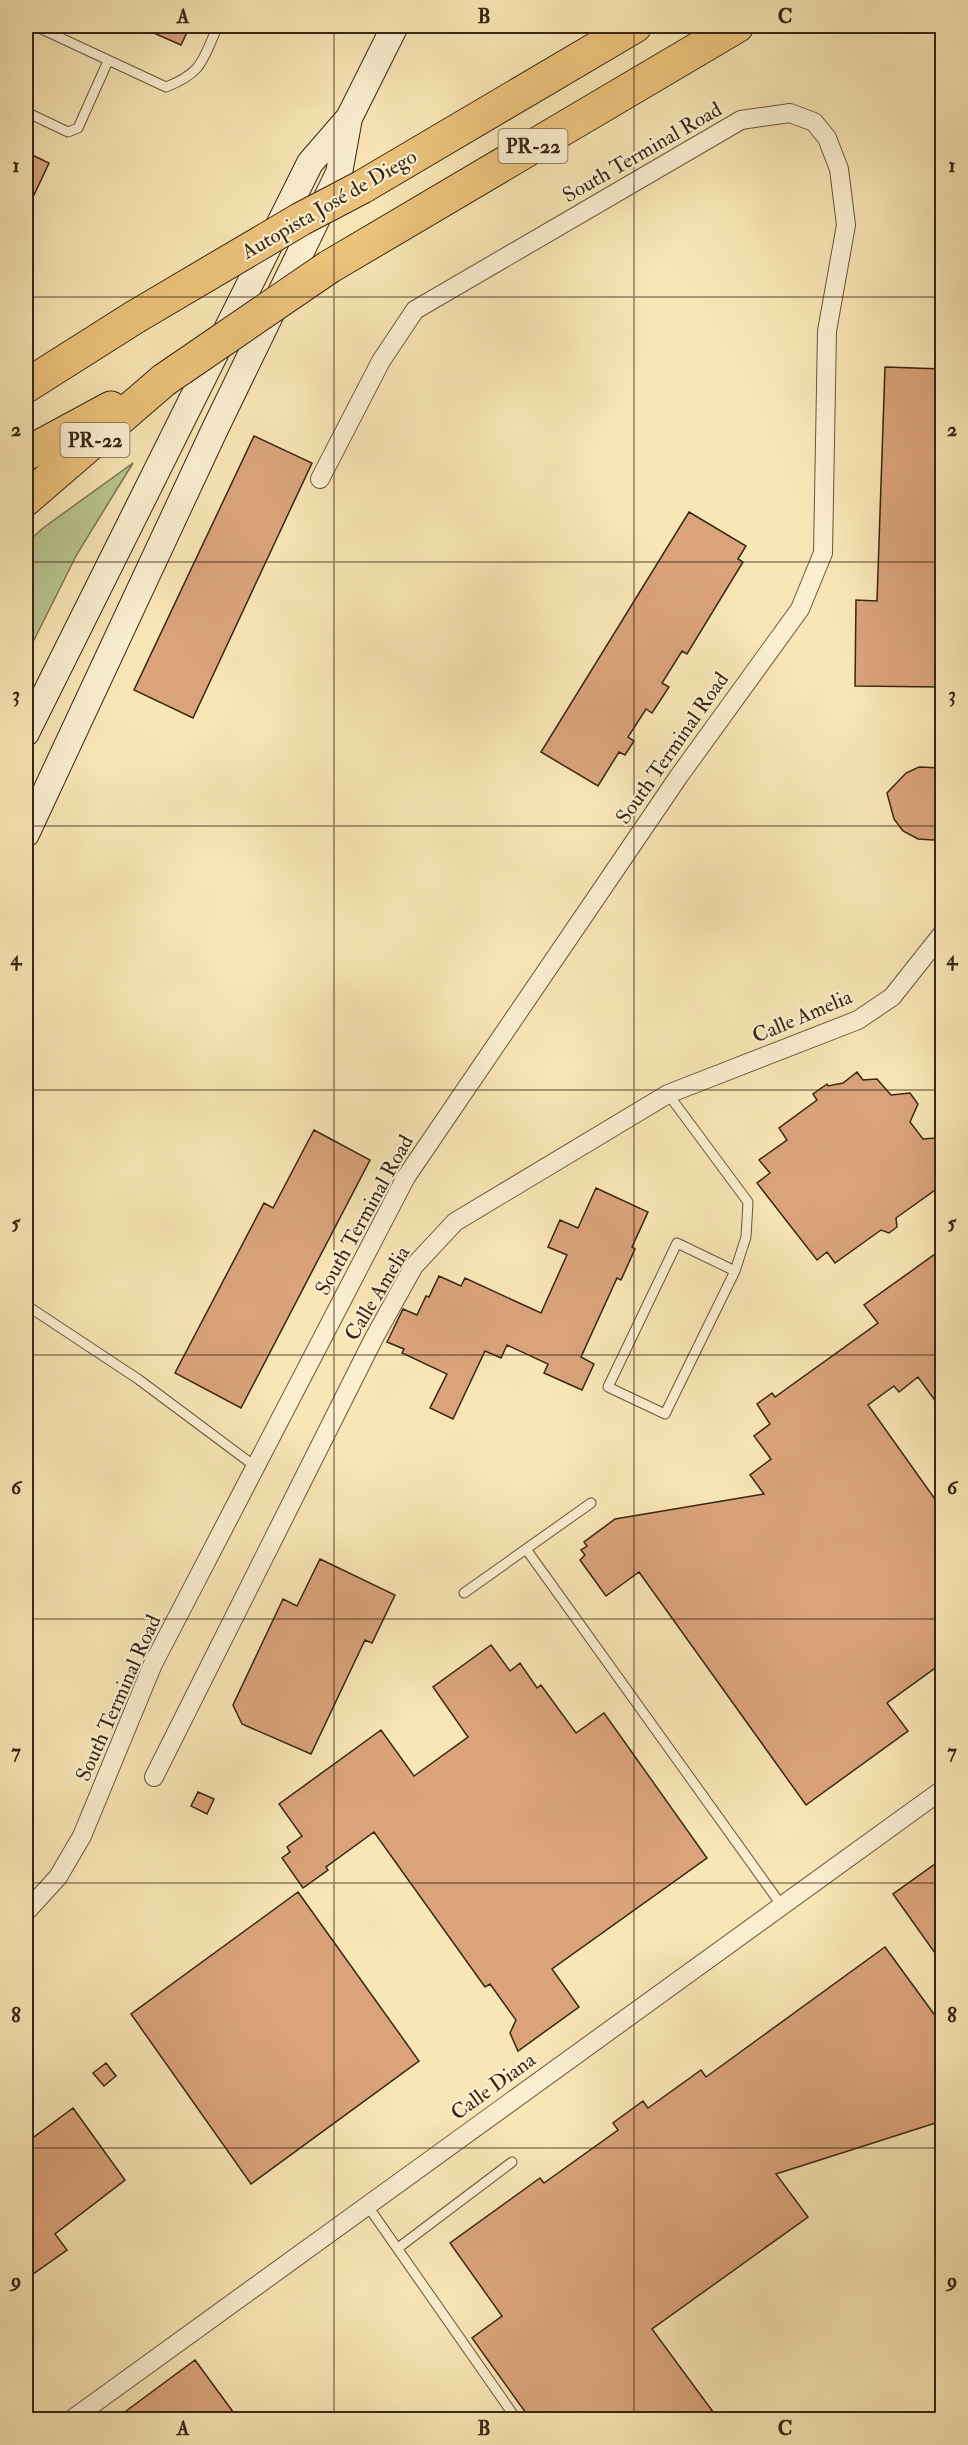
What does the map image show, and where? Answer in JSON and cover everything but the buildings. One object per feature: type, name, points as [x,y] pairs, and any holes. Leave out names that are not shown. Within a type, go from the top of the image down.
[{"type":"highway","name":"Autopista José de Diego","points":[[26,386],[135,317],[301,219],[362,187],[635,26]]},
{"type":"highway","name":"PR-22","points":[[26,454],[164,380],[330,267],[736,26]]},
{"type":"highway","name":"PR-22","points":[[26,499],[164,380]]},
{"type":"street","points":[[26,732],[310,163],[349,118],[395,26]]},
{"type":"street","name":"South Terminal Road","points":[[26,1912],[58,1877],[82,1836],[153,1664],[406,1177],[678,776],[800,609],[824,553],[827,331],[846,225],[839,169],[827,138],[814,122],[790,113],[741,120],[415,310],[381,362],[320,479]]},
{"type":"street","points":[[26,834],[219,420],[339,173],[349,118]]},
{"type":"street","name":"Calle Amelia","points":[[154,1777],[374,1338],[414,1266],[456,1222],[668,1094],[858,1020],[891,997],[942,934]]},
{"type":"street","name":"Calle Diana","points":[[71,2420],[942,1790]]},
{"type":"lane","points":[[35,26],[166,87],[185,80],[198,69],[218,26]]},
{"type":"lane","points":[[26,112],[68,132],[78,128],[108,61]]},
{"type":"lane","points":[[668,1094],[748,1202],[746,1237],[735,1271],[665,1414],[608,1387],[677,1243],[735,1271]]},
{"type":"lane","points":[[26,1305],[138,1379],[256,1467]]},
{"type":"lane","points":[[464,1593],[591,1503]]},
{"type":"lane","points":[[526,1549],[782,1906]]},
{"type":"lane","points":[[398,2248],[512,2162]]},
{"type":"lane","points":[[368,2205],[517,2420]]},
{"type":"green space","points":[[133,463],[77,554],[26,656],[26,544],[43,528]]}]
